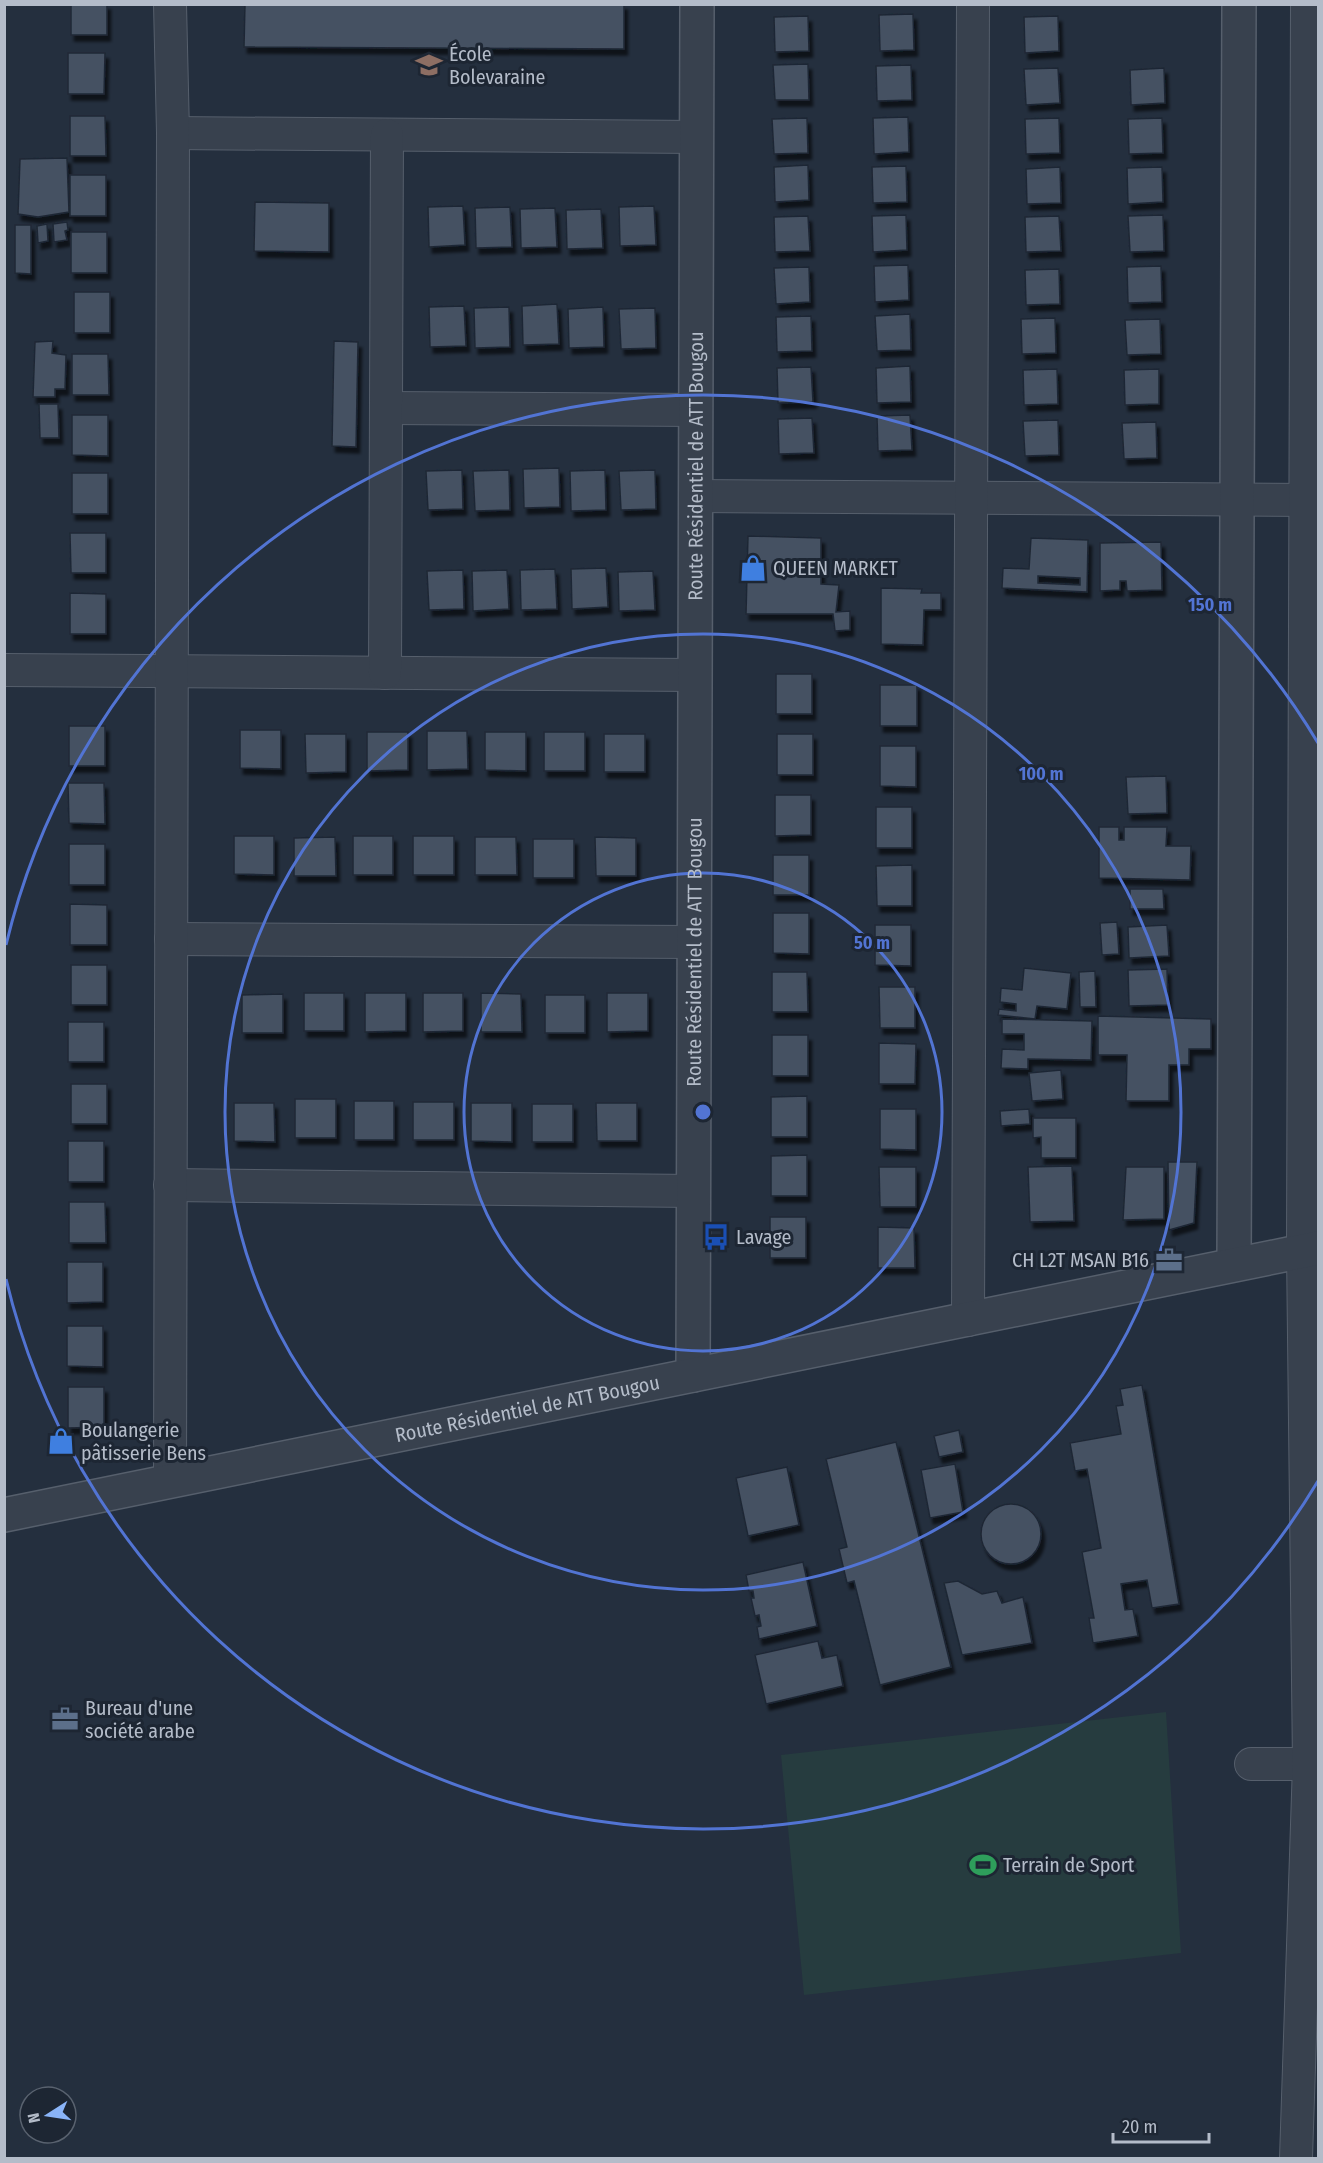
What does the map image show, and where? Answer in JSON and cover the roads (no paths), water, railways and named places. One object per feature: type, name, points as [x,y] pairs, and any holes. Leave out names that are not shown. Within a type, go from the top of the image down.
[{"type":"street","points":[[170,4],[173,133],[170,1480]]},
{"type":"street","name":"Route Résidentiel de ATT Bougou","points":[[4,1515],[693,1376],[697,4]]},
{"type":"street","points":[[968,1320],[973,4]]},
{"type":"street","points":[[1234,1264],[1239,4]]},
{"type":"street","points":[[1296,2158],[1314,1764],[1311,1250],[1312,500],[1307,4]]},
{"type":"street","points":[[173,133],[697,137]]},
{"type":"street","points":[[385,673],[387,135]]},
{"type":"street","points":[[386,408],[696,410]]},
{"type":"street","points":[[695,496],[1312,500]]},
{"type":"street","points":[[4,670],[695,675]]},
{"type":"street","points":[[171,939],[694,942]]},
{"type":"street","points":[[170,1185],[693,1191]]},
{"type":"street","points":[[693,1376],[1311,1250]]},
{"type":"street","points":[[1251,1764],[1314,1764]]},
{"type":"place","name":"École Bolevaraine","points":[[429,65]]},
{"type":"place","name":"QUEEN MARKET","points":[[753,568]]},
{"type":"place","name":"Lavage","points":[[716,1237]]},
{"type":"place","name":"CH L2T MSAN B16","points":[[1169,1260]]},
{"type":"place","name":"Boulangerie pâtisserie Bens","points":[[61,1441]]},
{"type":"place","name":"Bureau d'une société arabe","points":[[65,1719]]},
{"type":"place","name":"Terrain de Sport","points":[[983,1865]]}]
